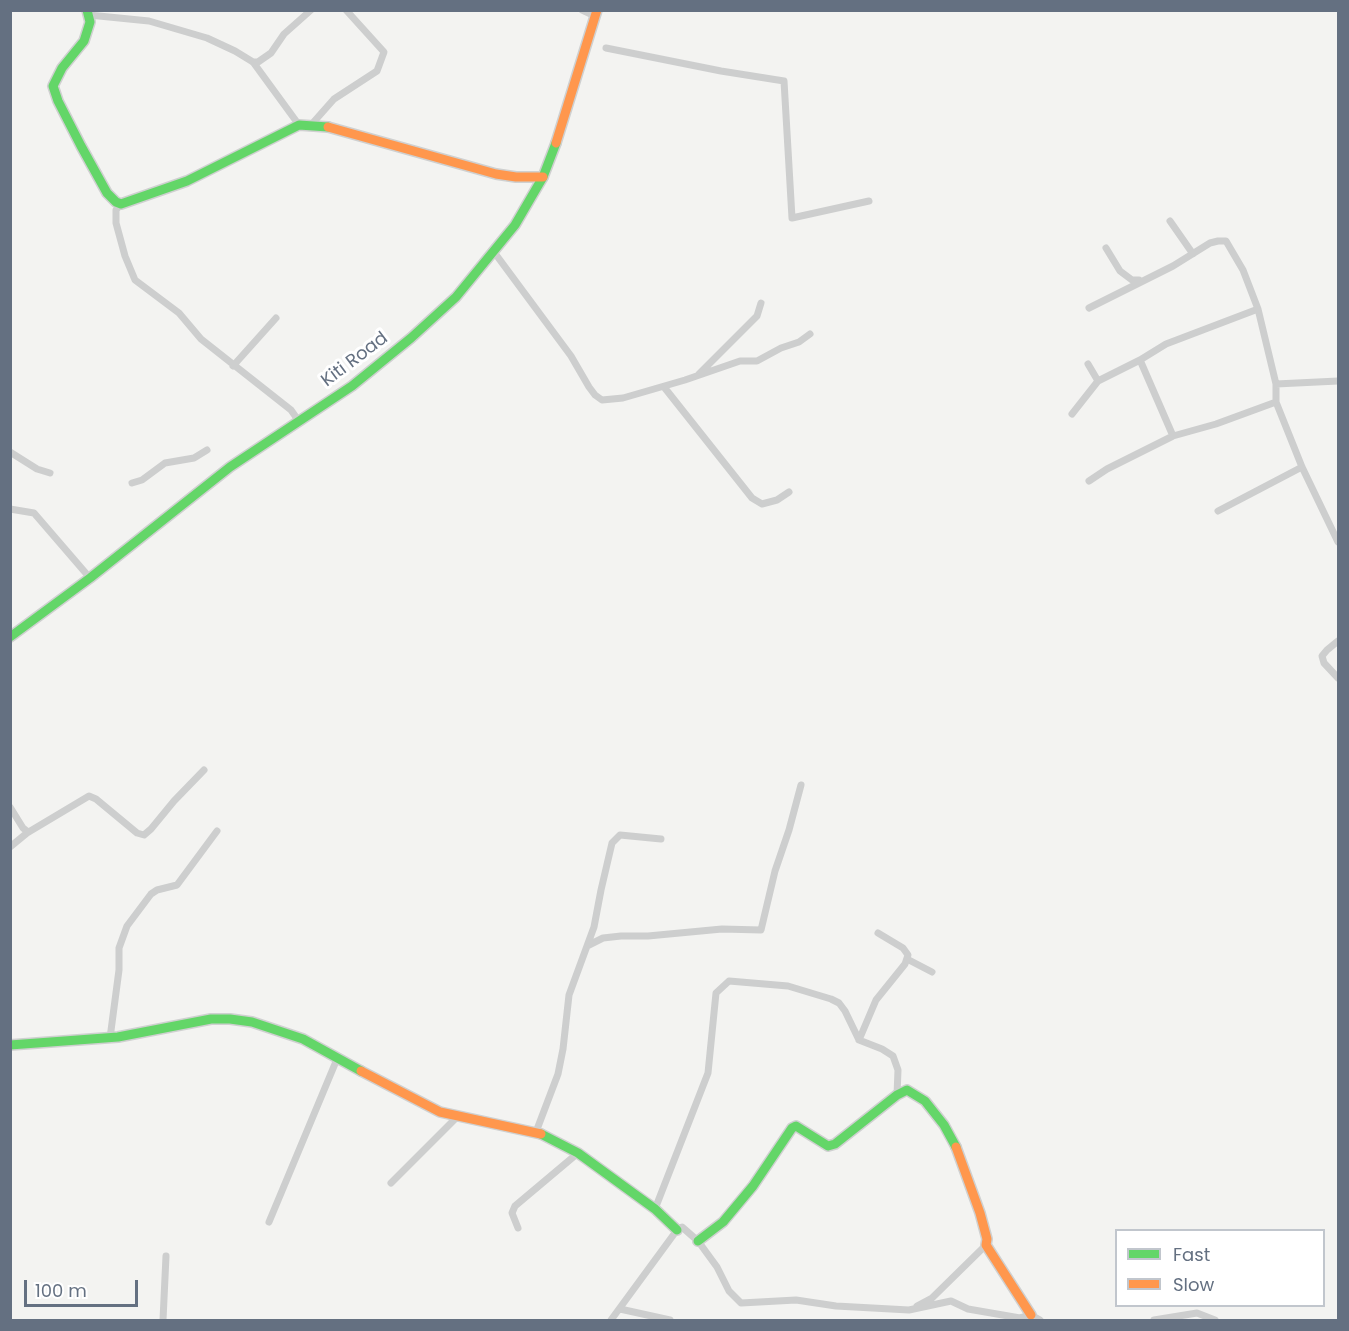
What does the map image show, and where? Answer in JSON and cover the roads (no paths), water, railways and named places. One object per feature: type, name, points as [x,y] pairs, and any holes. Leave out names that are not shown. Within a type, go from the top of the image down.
[{"type":"street","points":[[253,62],[258,62],[271,54],[284,34],[311,10]]},
{"type":"street","points":[[311,125],[334,99],[377,71],[384,52],[346,10]]},
{"type":"street","points":[[582,10],[596,13]]},
{"type":"street","points":[[121,204],[107,193],[58,101],[53,86],[62,68],[84,41],[90,22],[88,13],[149,21],[230,48],[253,62],[299,125]]},
{"type":"street","name":"Kiti Road","points":[[10,637],[90,578],[230,467],[352,386],[411,338],[456,297],[514,225],[543,177],[557,141],[596,13]]},
{"type":"street","points":[[606,48],[721,72],[784,81],[792,218],[869,201]]},
{"type":"street","points":[[298,420],[291,410],[201,339],[179,313],[135,280],[125,256],[116,223],[116,210],[121,204],[187,181],[299,125],[327,127],[496,174],[543,177]]},
{"type":"street","points":[[1170,221],[1193,254]]},
{"type":"street","points":[[1089,308],[1173,266],[1210,243],[1226,241],[1243,270],[1258,309],[1276,384],[1276,402],[1302,466],[1338,542]]},
{"type":"street","points":[[1106,248],[1120,272],[1132,280],[1142,280]]},
{"type":"street","points":[[494,252],[571,356],[595,395],[602,400],[623,398],[664,387],[740,361],[757,361],[781,348],[799,342],[810,334]]},
{"type":"street","points":[[698,376],[757,316],[760,303]]},
{"type":"street","points":[[1072,414],[1098,381],[1166,344],[1258,309]]},
{"type":"street","points":[[233,366],[276,318]]},
{"type":"street","points":[[1140,360],[1173,436]]},
{"type":"street","points":[[1088,364],[1098,381]]},
{"type":"street","points":[[1276,384],[1338,381]]},
{"type":"street","points":[[664,387],[752,498],[762,504],[777,500],[789,492]]},
{"type":"street","points":[[1089,481],[1107,469],[1173,436],[1216,424],[1276,402]]},
{"type":"street","points":[[132,483],[142,480],[165,463],[194,458],[207,450]]},
{"type":"street","points":[[10,452],[37,469],[50,473]]},
{"type":"street","points":[[1218,511],[1302,466]]},
{"type":"street","points":[[10,509],[34,513],[90,578]]},
{"type":"street","points":[[1338,642],[1322,656],[1324,663],[1338,678]]},
{"type":"street","points":[[10,847],[28,832],[89,796],[96,799],[136,833],[144,835],[204,770]]},
{"type":"street","points":[[589,945],[603,938],[621,936],[722,929],[761,930],[775,871],[801,785]]},
{"type":"street","points":[[10,807],[28,832]]},
{"type":"street","points":[[110,1038],[119,970],[119,948],[127,926],[151,894],[157,890],[177,885],[217,831]]},
{"type":"street","points":[[536,1132],[558,1074],[569,995],[589,945],[612,843],[620,835],[661,838]]},
{"type":"street","points":[[859,1040],[876,1000],[890,985],[908,955],[903,948],[878,933]]},
{"type":"street","points":[[907,959],[932,972]]},
{"type":"street","points":[[655,1209],[708,1073],[716,993],[729,981],[788,986],[839,1003],[859,1040],[882,1049],[892,1056],[898,1070],[897,1095]]},
{"type":"street","points":[[10,1045],[110,1038],[194,1021],[230,1018],[274,1028],[303,1039],[427,1107],[458,1116],[536,1132],[578,1153],[655,1209],[677,1230]]},
{"type":"street","points":[[269,1222],[337,1059]]},
{"type":"street","points":[[698,1241],[723,1222],[753,1186],[792,1128],[796,1126],[824,1143],[832,1145],[842,1140],[897,1095],[907,1090],[925,1101],[944,1125],[955,1145],[987,1239],[986,1245],[932,1298],[909,1310]]},
{"type":"street","points":[[391,1183],[458,1116]]},
{"type":"street","points":[[518,1228],[512,1213],[515,1206],[578,1153]]},
{"type":"street","points":[[611,1320],[677,1230],[684,1228],[698,1241],[717,1267],[729,1291],[741,1303],[796,1300],[836,1306],[909,1310],[951,1301],[968,1309],[1020,1318],[1036,1318]]},
{"type":"street","points":[[986,1245],[1036,1318]]},
{"type":"street","points":[[163,1320],[166,1256]]},
{"type":"street","points":[[620,1309],[670,1320]]},
{"type":"street","points":[[1154,1320],[1197,1313],[1215,1320]]}]
